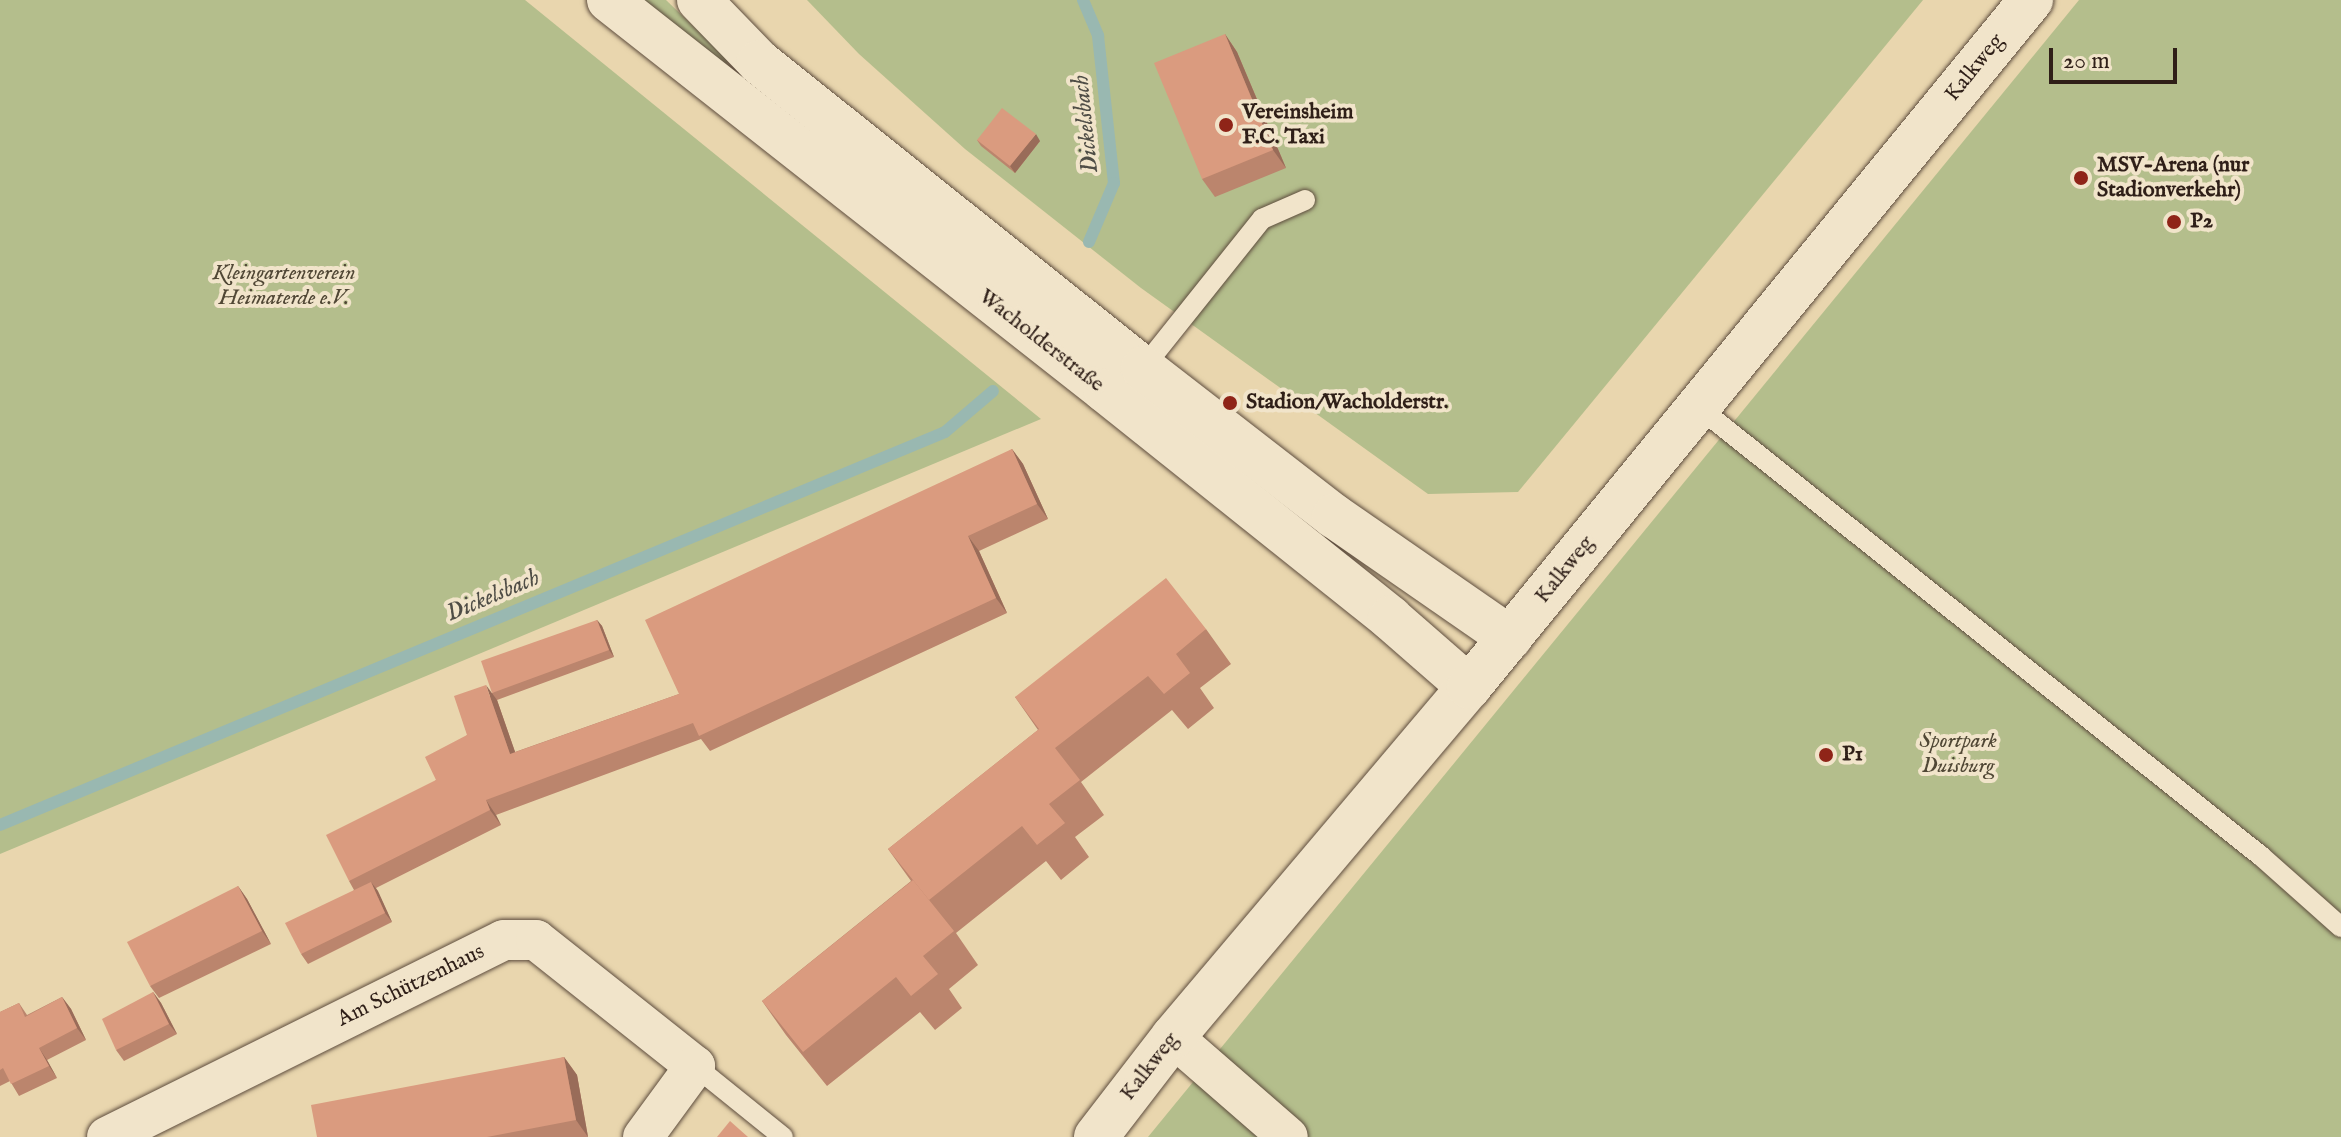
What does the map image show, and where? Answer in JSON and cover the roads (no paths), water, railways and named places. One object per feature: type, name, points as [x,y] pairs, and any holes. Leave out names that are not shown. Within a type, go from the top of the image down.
[{"type":"street","name":"Wacholderstraße","points":[[609,0],[1106,391],[1390,618],[1469,687]]},
{"type":"street","name":"Wacholderstraße","points":[[699,0],[759,62],[1143,368],[1334,516],[1510,638]]},
{"type":"street","name":"Kalkweg","points":[[1096,1137],[1173,1037],[1510,638],[2031,0]]},
{"type":"street","name":"Am Schützenhaus","points":[[107,1137],[504,940],[536,940],[695,1066]]},
{"type":"street","points":[[1173,1037],[1288,1137]]},
{"type":"street","points":[[643,1137],[695,1066]]},
{"type":"lane","points":[[1143,368],[1262,219],[1305,200]]},
{"type":"lane","points":[[1697,406],[2261,856],[2341,927]]},
{"type":"lane","points":[[695,1066],[783,1137]]},
{"type":"waterway","name":"Dickelsbach","points":[[1083,0],[1098,36],[1114,183],[1089,242]]},
{"type":"waterway","name":"Dickelsbach","points":[[0,825],[945,432],[993,391]]},
{"type":"place","name":"Vereinsheim F.C. Taxi","points":[[1226,125]]},
{"type":"place","name":"MSV-Arena (nur Stadionverkehr)","points":[[2081,178]]},
{"type":"place","name":"P2","points":[[2174,222]]},
{"type":"place","name":"Stadion/Wacholderstr.","points":[[1230,403]]},
{"type":"place","name":"P1","points":[[1826,755]]},
{"type":"park label","name":"Kleingartenverein Heimaterde e.V.","points":[[284,286]]},
{"type":"park label","name":"Sportpark Duisburg","points":[[1958,754]]}]
